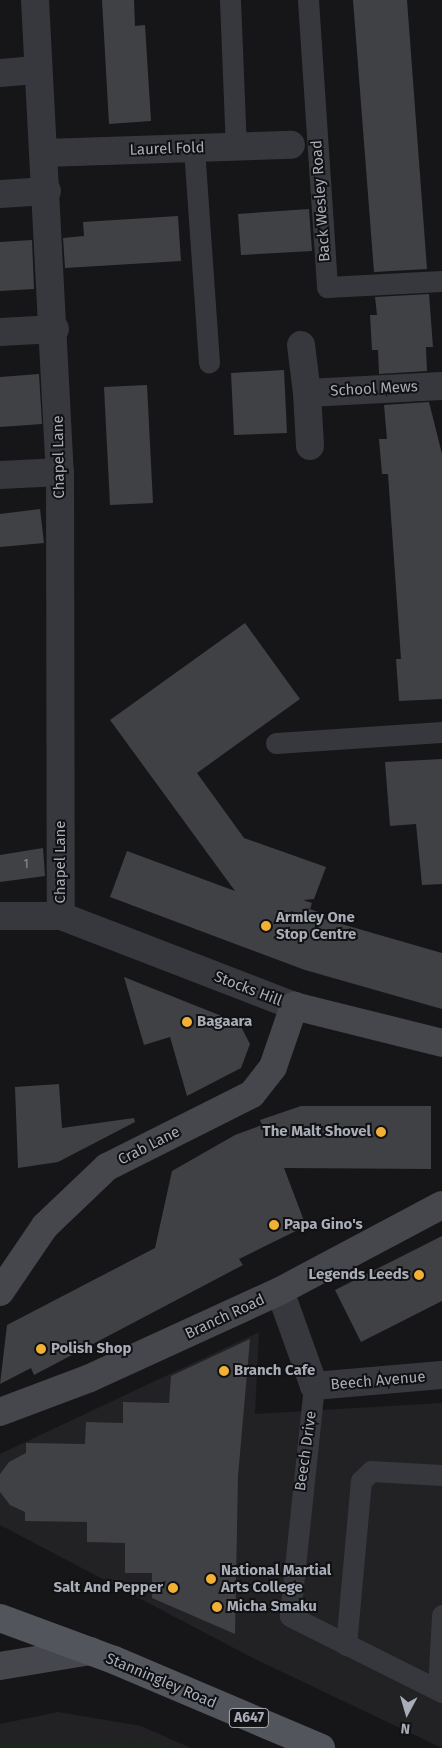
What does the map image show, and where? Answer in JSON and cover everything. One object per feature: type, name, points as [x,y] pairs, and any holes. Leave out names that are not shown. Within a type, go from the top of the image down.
[{"type":"main road","name":"Stanningley Road","points":[[0,1618],[92,1651],[321,1748]]},
{"type":"street","name":"Chapel Lane","points":[[35,0],[55,329],[60,472],[61,916]]},
{"type":"street","points":[[0,73],[38,70]]},
{"type":"street","name":"Laurel Fold","points":[[44,153],[290,145]]},
{"type":"street","points":[[0,194],[47,190]]},
{"type":"street","points":[[0,332],[55,329]]},
{"type":"street","points":[[301,345],[307,393],[310,446]]},
{"type":"street","name":"School Mews","points":[[307,393],[442,386]]},
{"type":"street","points":[[0,476],[60,472]]},
{"type":"street","points":[[0,916],[61,916]]},
{"type":"street","name":"Stocks Hill","points":[[61,916],[294,1006],[442,1043]]},
{"type":"street","name":"Crab Lane","points":[[0,1292],[45,1226],[107,1167],[252,1094],[273,1067],[294,1006]]},
{"type":"street","name":"Branch Road","points":[[0,1412],[90,1378],[280,1291],[442,1205]]},
{"type":"street","name":"Beech Drive","points":[[280,1291],[314,1386]]},
{"type":"street","name":"Beech Avenue","points":[[314,1386],[442,1375]]},
{"type":"street","points":[[0,1666],[92,1651]]},
{"type":"lane","points":[[230,0],[236,147]]},
{"type":"lane","name":"Back Wesley Road","points":[[308,0],[327,287],[442,281]]},
{"type":"lane","points":[[194,148],[209,362]]},
{"type":"lane","points":[[276,743],[442,732]]},
{"type":"lane","name":"Beech Drive","points":[[314,1386],[290,1616],[346,1644]]},
{"type":"lane","points":[[442,1475],[371,1471],[360,1482],[346,1644],[440,1691],[442,1615]]},
{"type":"shaded area","points":[[259,1332],[255,1414],[442,1403],[442,1748],[251,1657],[0,1525],[0,1454]]},
{"type":"shaded area","points":[[58,1712],[141,1726],[191,1748],[0,1748],[0,1724]]},
{"type":"shaded area","points":[[169,1741],[169,1748],[0,1748],[0,1744]]},
{"type":"building","points":[[102,0],[134,0],[135,26],[145,25],[151,121],[109,124]]},
{"type":"building","points":[[353,0],[407,0],[427,269],[374,272]]},
{"type":"building","points":[[309,209],[312,251],[241,255],[238,214]]},
{"type":"building","points":[[178,216],[181,261],[65,268],[63,238],[84,236],[83,222]]},
{"type":"building","points":[[32,240],[34,289],[0,291],[0,242]]},
{"type":"building","points":[[429,294],[433,347],[426,347],[427,371],[379,374],[378,350],[372,350],[370,315],[377,315],[375,297]]},
{"type":"building","points":[[284,370],[287,433],[234,435],[231,373]]},
{"type":"building","points":[[39,374],[42,424],[0,427],[0,377]]},
{"type":"building","points":[[147,385],[153,503],[110,505],[104,387]]},
{"type":"building","points":[[429,402],[442,454],[442,699],[399,701],[396,659],[401,659],[388,474],[382,474],[379,439],[387,439],[384,405]]},
{"type":"building","points":[[40,509],[44,543],[0,547],[0,514]]},
{"type":"building","points":[[245,623],[300,699],[197,773],[244,838],[326,867],[314,899],[303,900],[312,903],[310,909],[326,915],[324,919],[442,953],[442,1009],[305,970],[110,897],[127,851],[235,891],[110,720]]},
{"type":"building","points":[[442,759],[442,884],[422,885],[416,824],[390,826],[385,762]]},
{"type":"building","points":[[43,848],[45,876],[0,882],[0,855]]},
{"type":"building","points":[[124,977],[239,1023],[250,1044],[241,1068],[187,1096],[170,1037],[144,1045]]},
{"type":"building","points":[[59,1084],[62,1128],[134,1118],[135,1122],[58,1162],[18,1168],[15,1087]]},
{"type":"building","points":[[301,1106],[431,1106],[431,1169],[284,1168],[306,1226],[239,1259],[243,1265],[34,1375],[31,1368],[0,1384],[7,1325],[155,1248],[172,1171],[235,1135],[262,1125],[260,1120]]},
{"type":"building","points":[[442,1236],[442,1301],[361,1342],[335,1290]]},
{"type":"building","points":[[250,1339],[238,1476],[235,1634],[152,1598],[152,1573],[125,1573],[125,1543],[87,1542],[87,1522],[25,1521],[25,1512],[10,1505],[0,1492],[0,1474],[9,1462],[26,1453],[26,1443],[85,1444],[86,1422],[123,1423],[123,1402],[169,1403],[171,1376]]},
{"type":"place","name":"Armley One Stop Centre","points":[[266,926]]},
{"type":"place","name":"Bagaara","points":[[187,1022]]},
{"type":"place","name":"The Malt Shovel","points":[[381,1132]]},
{"type":"place","name":"Papa Gino's","points":[[274,1225]]},
{"type":"place","name":"Legends Leeds","points":[[419,1275]]},
{"type":"place","name":"Polish Shop","points":[[41,1349]]},
{"type":"place","name":"Branch Cafe","points":[[224,1371]]},
{"type":"place","name":"National Martial Arts College","points":[[211,1579]]},
{"type":"place","name":"Salt And Pepper","points":[[173,1588]]},
{"type":"place","name":"Micha Smaku","points":[[217,1607]]}]
